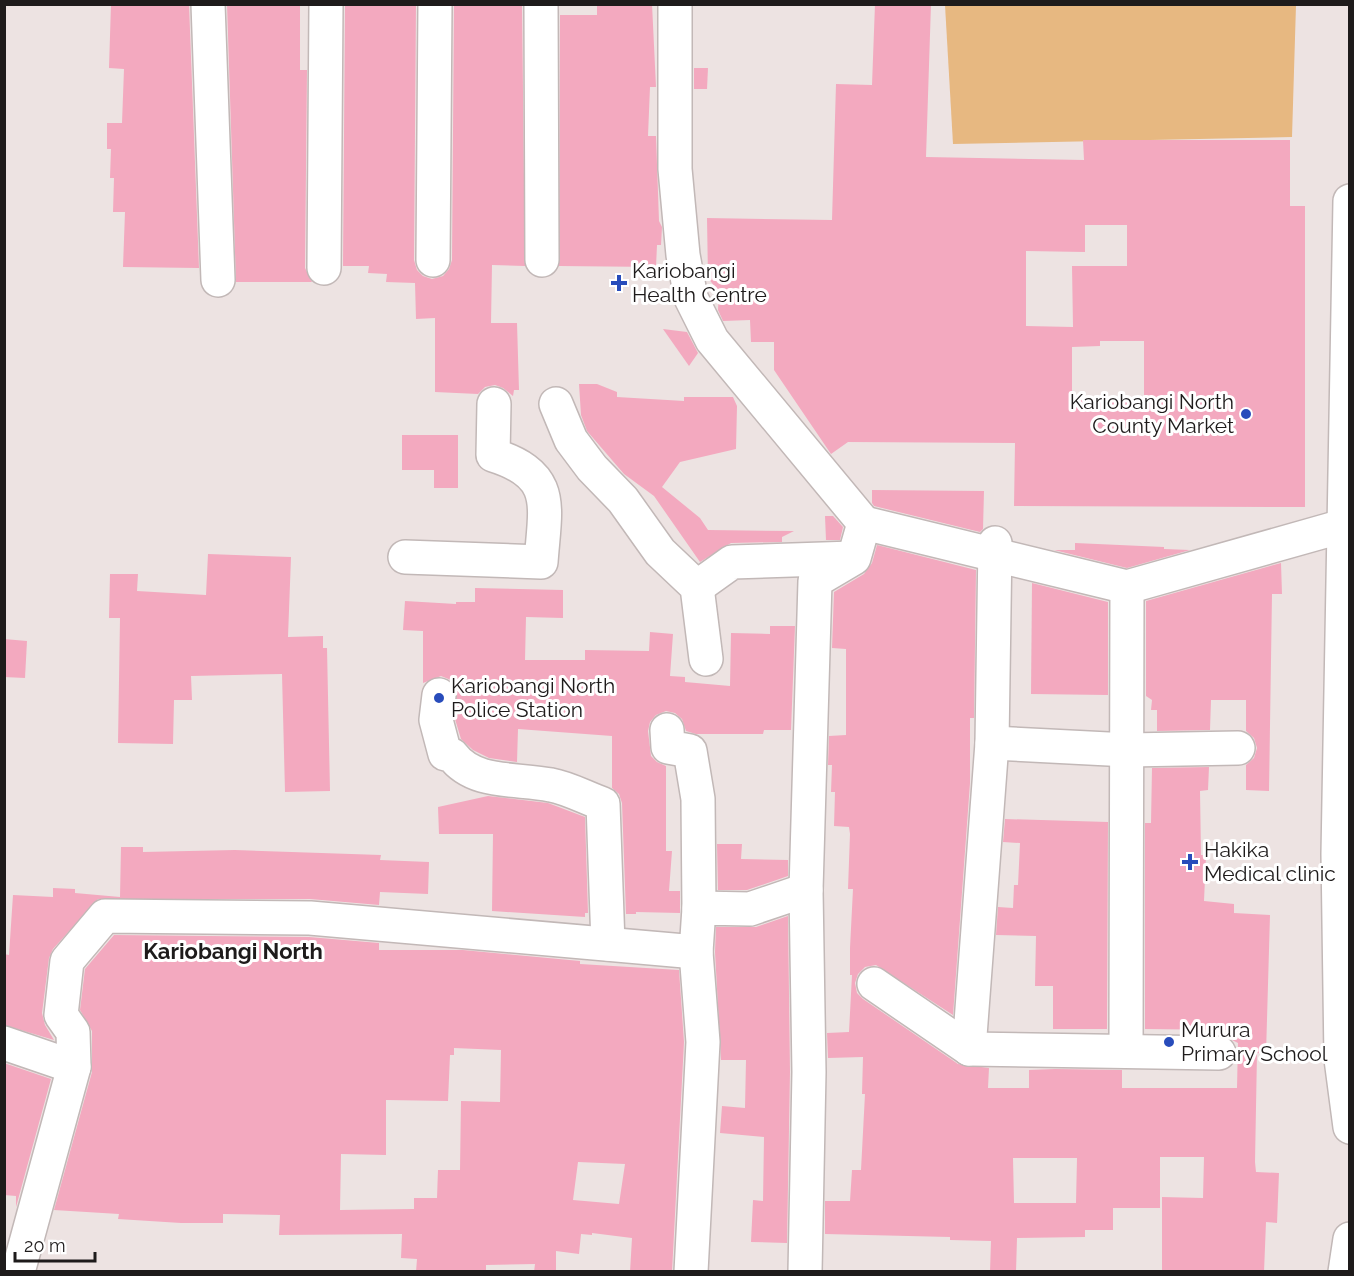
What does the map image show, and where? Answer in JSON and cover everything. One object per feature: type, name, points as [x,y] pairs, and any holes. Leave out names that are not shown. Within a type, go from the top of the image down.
[{"type":"street","points":[[208,4],[218,280]]},
{"type":"street","points":[[324,268],[326,4]]},
{"type":"street","points":[[433,260],[435,4]]},
{"type":"street","points":[[541,4],[542,261]]},
{"type":"street","points":[[675,4],[675,169],[683,255],[691,298],[712,340],[864,523],[1127,587],[1343,526]]},
{"type":"street","points":[[1349,1126],[1341,1059],[1338,854],[1350,201]]},
{"type":"street","points":[[405,557],[541,562],[545,505],[540,487],[537,478],[515,462],[493,455],[494,404]]},
{"type":"street","points":[[556,404],[571,440],[586,460],[603,482],[622,500],[660,552],[697,587],[706,659]]},
{"type":"street","points":[[805,1272],[809,1072],[806,890],[815,581],[855,558],[864,523]]},
{"type":"street","points":[[969,1049],[992,743],[995,543]]},
{"type":"street","points":[[697,587],[732,562],[855,558]]},
{"type":"street","points":[[1126,1051],[1127,587]]},
{"type":"street","points":[[439,695],[436,720],[445,753],[452,755],[461,768],[503,780],[551,785],[603,804],[608,945]]},
{"type":"street","points":[[667,730],[668,747],[690,751],[698,800],[699,908],[696,952],[703,1042],[691,1272]]},
{"type":"street","points":[[992,743],[1128,750],[1238,748]]},
{"type":"street","points":[[699,908],[750,909],[806,890]]},
{"type":"street","points":[[18,1272],[75,1066],[73,1032],[61,1014],[67,962],[105,916],[310,918],[696,952]]},
{"type":"street","points":[[874,984],[969,1049],[1219,1053]]},
{"type":"street","points":[[4,1044],[75,1066]]},
{"type":"street","points":[[1345,1272],[1350,1239]]},
{"type":"shaded area","points":[[945,5],[1296,5],[1292,137],[953,144]]},
{"type":"building","points":[[111,4],[189,4],[199,268],[123,267],[125,212],[113,212],[114,178],[110,178],[111,149],[107,149],[107,123],[122,123],[124,69],[109,68]]},
{"type":"building","points":[[227,4],[300,4],[300,70],[307,70],[305,268],[312,282],[236,282]]},
{"type":"building","points":[[345,4],[416,4],[414,260],[417,270],[423,276],[432,279],[443,276],[452,260],[454,4],[522,4],[525,266],[492,265],[491,323],[517,323],[519,390],[514,390],[513,396],[495,385],[485,387],[478,394],[435,392],[435,318],[416,319],[415,283],[386,282],[387,274],[368,273],[369,266],[343,266]]},
{"type":"building","points":[[597,4],[652,4],[656,87],[650,87],[648,136],[656,136],[659,221],[662,227],[661,245],[657,245],[656,267],[559,266],[560,15],[597,15]]},
{"type":"building","points":[[875,4],[931,4],[926,157],[1084,160],[1083,140],[1290,140],[1290,206],[1305,206],[1305,507],[1014,506],[1015,443],[848,442],[831,454],[774,370],[774,342],[751,342],[750,320],[723,321],[718,310],[719,292],[708,278],[707,218],[832,220],[836,84],[872,85]],"holes":[[[1085,225],[1127,225],[1127,266],[1072,266],[1073,327],[1026,326],[1026,251],[1085,252]],[[1100,341],[1144,341],[1144,401],[1072,400],[1072,347],[1100,346]]]},
{"type":"building","points":[[694,68],[708,68],[707,89],[694,89]]},
{"type":"building","points":[[663,329],[687,332],[698,353],[689,366]]},
{"type":"building","points":[[579,384],[597,384],[617,392],[617,397],[684,401],[684,397],[733,397],[737,406],[736,449],[680,462],[662,487],[700,518],[708,530],[794,531],[782,537],[782,542],[731,543],[700,562],[654,496],[624,474],[587,431],[581,415]]},
{"type":"building","points":[[402,435],[458,435],[458,488],[434,488],[434,470],[402,470]]},
{"type":"building","points":[[872,490],[984,491],[983,529],[980,532],[874,506]]},
{"type":"building","points":[[825,516],[833,516],[843,527],[840,540],[826,540]]},
{"type":"building","points":[[1075,543],[1190,550],[1127,568],[1054,550],[1075,550]]},
{"type":"building","points":[[877,545],[976,570],[974,718],[970,718],[970,783],[953,1015],[876,965],[865,967],[858,974],[855,983],[857,993],[958,1064],[989,1068],[988,1088],[1029,1088],[1029,1070],[1055,1069],[1122,1070],[1122,1088],[1237,1088],[1238,1043],[1230,1039],[1230,1030],[1145,1029],[1145,823],[1151,823],[1152,768],[1209,767],[1208,790],[1200,791],[1201,855],[1206,855],[1204,901],[1234,904],[1234,913],[1270,915],[1266,1054],[1257,1053],[1255,1162],[1256,1172],[1279,1173],[1277,1223],[1266,1222],[1264,1272],[1162,1272],[1162,1197],[1203,1198],[1204,1157],[1160,1157],[1160,1208],[1113,1208],[1113,1230],[1085,1230],[1085,1237],[1017,1238],[1016,1272],[990,1272],[991,1241],[950,1240],[950,1237],[825,1234],[825,1201],[850,1201],[852,1170],[861,1170],[865,1094],[862,1094],[863,1057],[828,1058],[827,1033],[849,1032],[852,975],[850,975],[850,948],[853,889],[848,889],[850,834],[849,827],[834,826],[835,792],[831,792],[832,765],[828,765],[829,736],[846,735],[846,649],[832,648],[834,592],[864,574],[872,563]],"holes":[[[1013,1158],[1077,1158],[1076,1203],[1014,1203]]]},
{"type":"building","points":[[208,554],[291,557],[288,637],[323,636],[323,648],[327,648],[330,791],[285,792],[282,674],[191,676],[192,700],[174,700],[173,744],[118,743],[120,618],[109,618],[110,574],[138,574],[137,591],[206,595]]},
{"type":"building","points":[[1281,563],[1282,594],[1272,594],[1269,791],[1246,790],[1246,765],[1254,758],[1257,748],[1254,738],[1246,731],[1246,700],[1211,700],[1210,730],[1157,731],[1157,710],[1151,710],[1152,700],[1146,696],[1146,601]]},
{"type":"building","points":[[1032,583],[1108,602],[1108,695],[1031,694]]},
{"type":"building","points":[[475,588],[563,590],[563,618],[526,617],[525,660],[585,660],[585,650],[649,651],[650,632],[673,634],[670,676],[685,677],[685,682],[730,686],[731,633],[770,634],[770,626],[795,626],[791,730],[764,730],[763,734],[696,734],[686,731],[682,719],[675,713],[666,711],[656,715],[650,722],[648,731],[651,756],[666,766],[666,851],[672,851],[669,891],[680,891],[680,913],[636,912],[636,914],[626,914],[622,803],[619,794],[612,788],[612,736],[518,729],[517,762],[489,758],[473,750],[461,739],[455,719],[456,688],[451,680],[441,676],[423,683],[423,631],[403,630],[405,601],[456,604],[456,602],[475,602]]},
{"type":"building","points":[[4,639],[27,641],[25,678],[4,677]]},
{"type":"building","points":[[488,796],[548,803],[585,817],[588,913],[585,913],[585,917],[492,911],[493,834],[439,834],[438,807]]},
{"type":"building","points":[[1005,819],[1108,822],[1107,1029],[1053,1029],[1053,986],[1035,986],[1036,936],[996,935],[998,907],[1013,908],[1014,885],[1018,885],[1020,843],[1003,842]]},
{"type":"building","points":[[717,844],[742,844],[741,859],[788,860],[788,876],[747,890],[718,890]]},
{"type":"building","points":[[121,847],[143,847],[143,852],[235,850],[381,855],[380,860],[429,862],[428,894],[380,892],[379,905],[310,899],[98,899],[53,949],[49,958],[42,1013],[45,1025],[54,1040],[4,1025],[4,954],[9,955],[13,895],[53,897],[53,888],[75,889],[75,893],[120,897]]},
{"type":"building","points":[[788,916],[790,1072],[787,1243],[751,1242],[753,1200],[763,1201],[764,1137],[720,1133],[722,1106],[745,1108],[746,1060],[721,1060],[715,952],[716,927],[756,927]]},
{"type":"building","points":[[114,935],[309,937],[379,943],[379,950],[463,950],[580,961],[580,964],[679,970],[684,1042],[672,1272],[630,1272],[632,1238],[592,1233],[592,1235],[581,1234],[579,1254],[556,1251],[556,1272],[534,1272],[535,1264],[486,1265],[486,1272],[416,1272],[417,1259],[401,1258],[402,1234],[279,1235],[280,1215],[223,1214],[223,1223],[181,1223],[118,1219],[119,1214],[54,1210],[92,1072],[92,1031],[80,1010],[85,969]],"holes":[[[454,1048],[501,1050],[500,1102],[461,1101],[460,1170],[438,1170],[437,1198],[414,1198],[414,1209],[340,1210],[341,1154],[386,1155],[386,1100],[448,1101],[450,1055],[454,1055]],[[578,1162],[625,1164],[619,1204],[573,1200]]]},
{"type":"building","points":[[4,1063],[51,1079],[16,1207],[16,1196],[4,1195]]},
{"type":"place","name":"Kariobangi Health Centre","points":[[619,283]]},
{"type":"place","name":"Kariobangi North County Market","points":[[1246,414]]},
{"type":"place","name":"Kariobangi North Police Station","points":[[439,698]]},
{"type":"place","name":"Hakika Medical clinic","points":[[1190,862]]},
{"type":"place","name":"Murura Primary School","points":[[1169,1042]]},
{"type":"district","name":"Kariobangi North","points":[[233,951]]}]
